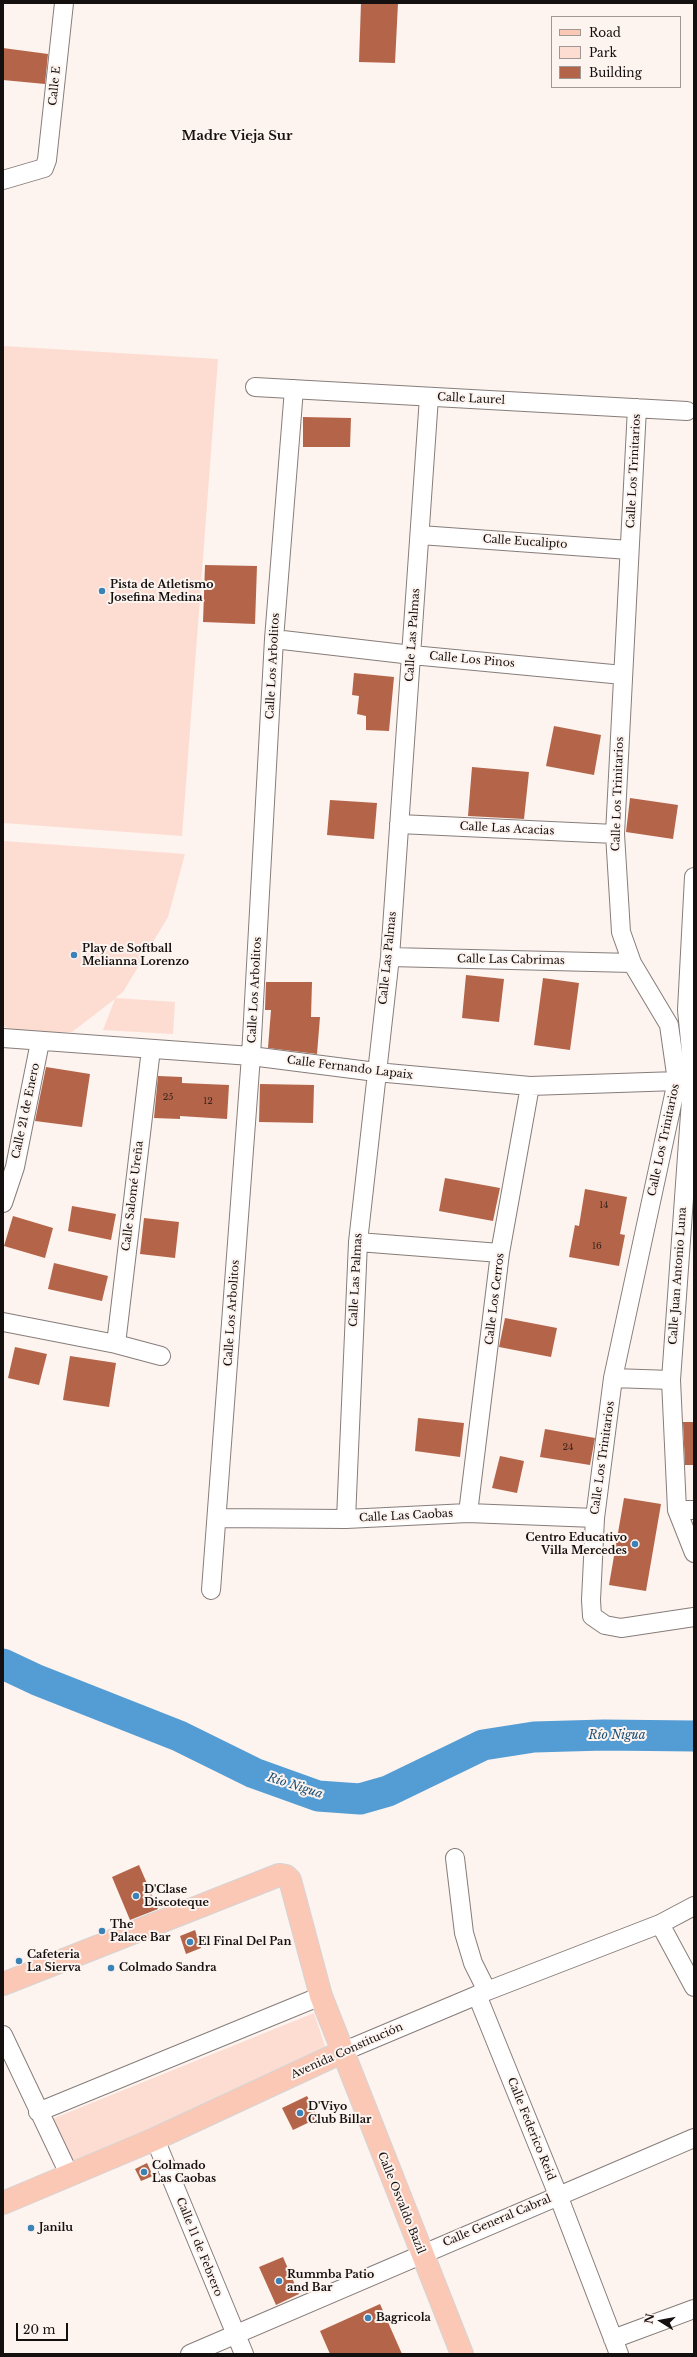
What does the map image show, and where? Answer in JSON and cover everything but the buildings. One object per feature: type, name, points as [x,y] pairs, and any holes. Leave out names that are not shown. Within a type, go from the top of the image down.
[{"type":"main road","name":"Calle Osvaldo Bazil","points":[[3,1984],[279,1875],[286,1876],[290,1880],[321,1996],[462,2354]]},
{"type":"main road","name":"Avenida Constitución","points":[[3,2203],[155,2139],[342,2052]]},
{"type":"street","name":"Calle E","points":[[3,180],[44,168],[47,160],[64,3]]},
{"type":"street","name":"Calle Laurel","points":[[255,387],[687,411]]},
{"type":"street","name":"Calle Los Arbolitos","points":[[210,1590],[217,1518],[252,1056],[274,639],[294,389]]},
{"type":"street","name":"Calle Las Palmas","points":[[346,1519],[358,1242],[390,957],[429,397]]},
{"type":"street","name":"Calle Los Trinitarios","points":[[637,408],[615,834],[620,932],[632,963],[669,1025],[677,1081],[613,1378],[594,1518],[591,1600],[592,1616],[605,1625],[621,1628],[694,1617]]},
{"type":"street","name":"Calle Eucalipto","points":[[420,535],[629,550]]},
{"type":"street","name":"Calle Los Pinos","points":[[274,639],[412,655],[623,675]]},
{"type":"street","name":"Calle Las Acacias","points":[[399,824],[615,834]]},
{"type":"street","name":"Calle Juan Antonio Luna","points":[[694,877],[687,1010],[693,1072],[671,1380],[685,1510],[694,1553]]},
{"type":"street","name":"Calle Las Cabrimas","points":[[390,957],[632,963]]},
{"type":"street","name":"Calle Fernando Lapaix","points":[[3,1038],[40,1042],[252,1056],[376,1072],[530,1086],[677,1081],[693,1072]]},
{"type":"street","name":"Calle 21 de Enero","points":[[3,1203],[15,1167],[40,1042]]},
{"type":"street","name":"Calle Salomé Ureña","points":[[116,1344],[151,1049]]},
{"type":"street","name":"Calle Los Cerros","points":[[468,1513],[500,1253],[530,1086]]},
{"type":"street","points":[[358,1242],[500,1253]]},
{"type":"street","points":[[3,1322],[116,1344],[161,1356]]},
{"type":"street","points":[[613,1378],[671,1380]]},
{"type":"street","name":"Calle Las Caobas","points":[[217,1518],[346,1519],[468,1513],[594,1518]]},
{"type":"street","name":"Calle Federico Reid","points":[[455,1858],[464,1933],[482,1993],[616,2346]]},
{"type":"street","name":"Avenida Constitución","points":[[342,2052],[482,1993],[660,1924],[694,1906]]},
{"type":"street","points":[[660,1924],[694,1987]]},
{"type":"street","points":[[38,2112],[321,1996]]},
{"type":"street","points":[[3,2035],[38,2112],[69,2174]]},
{"type":"street","name":"Calle General Cabral","points":[[190,2354],[421,2253],[694,2138]]},
{"type":"street","name":"Calle 11 de Febrero","points":[[155,2139],[234,2335],[244,2354]]},
{"type":"street","points":[[616,2346],[694,2309]]},
{"type":"green space","name":"Pista de Atletismo Josefina Medina","points":[[3,346],[218,359],[182,836],[3,823]]},
{"type":"green space","name":"Play de Softball Melianna Lorenzo","points":[[3,841],[185,854],[168,917],[123,992],[115,998],[175,1002],[173,1034],[103,1030],[115,999],[72,1032],[18,1032],[3,1026]]},
{"type":"green space","points":[[314,2013],[328,2055],[75,2168],[52,2119]]},
{"type":"waterway","name":"Río Nigua","points":[[3,1664],[37,1680],[179,1736],[254,1773],[318,1796],[360,1799],[388,1791],[483,1745],[534,1737],[604,1735],[694,1736]]},
{"type":"place","name":"Pista de Atletismo Josefina Medina","points":[[102,591]]},
{"type":"place","name":"Play de Softball Melianna Lorenzo","points":[[74,955]]},
{"type":"place","name":"Centro Educativo Villa Mercedes","points":[[635,1544]]},
{"type":"place","name":"D'Clase Discoteque","points":[[136,1896]]},
{"type":"place","name":"The Palace Bar","points":[[102,1931]]},
{"type":"place","name":"El Final Del Pan","points":[[190,1942]]},
{"type":"place","name":"Cafeteria La Sierva","points":[[19,1961]]},
{"type":"place","name":"Colmado Sandra","points":[[111,1968]]},
{"type":"place","name":"D'Viyo Club Billar","points":[[300,2113]]},
{"type":"place","name":"Colmado Las Caobas","points":[[144,2172]]},
{"type":"place","name":"Janilu","points":[[31,2228]]},
{"type":"place","name":"Rummba Patio and Bar","points":[[279,2281]]},
{"type":"place","name":"Bagricola","points":[[368,2318]]},
{"type":"district","name":"Madre Vieja Sur","points":[[237,136]]}]
